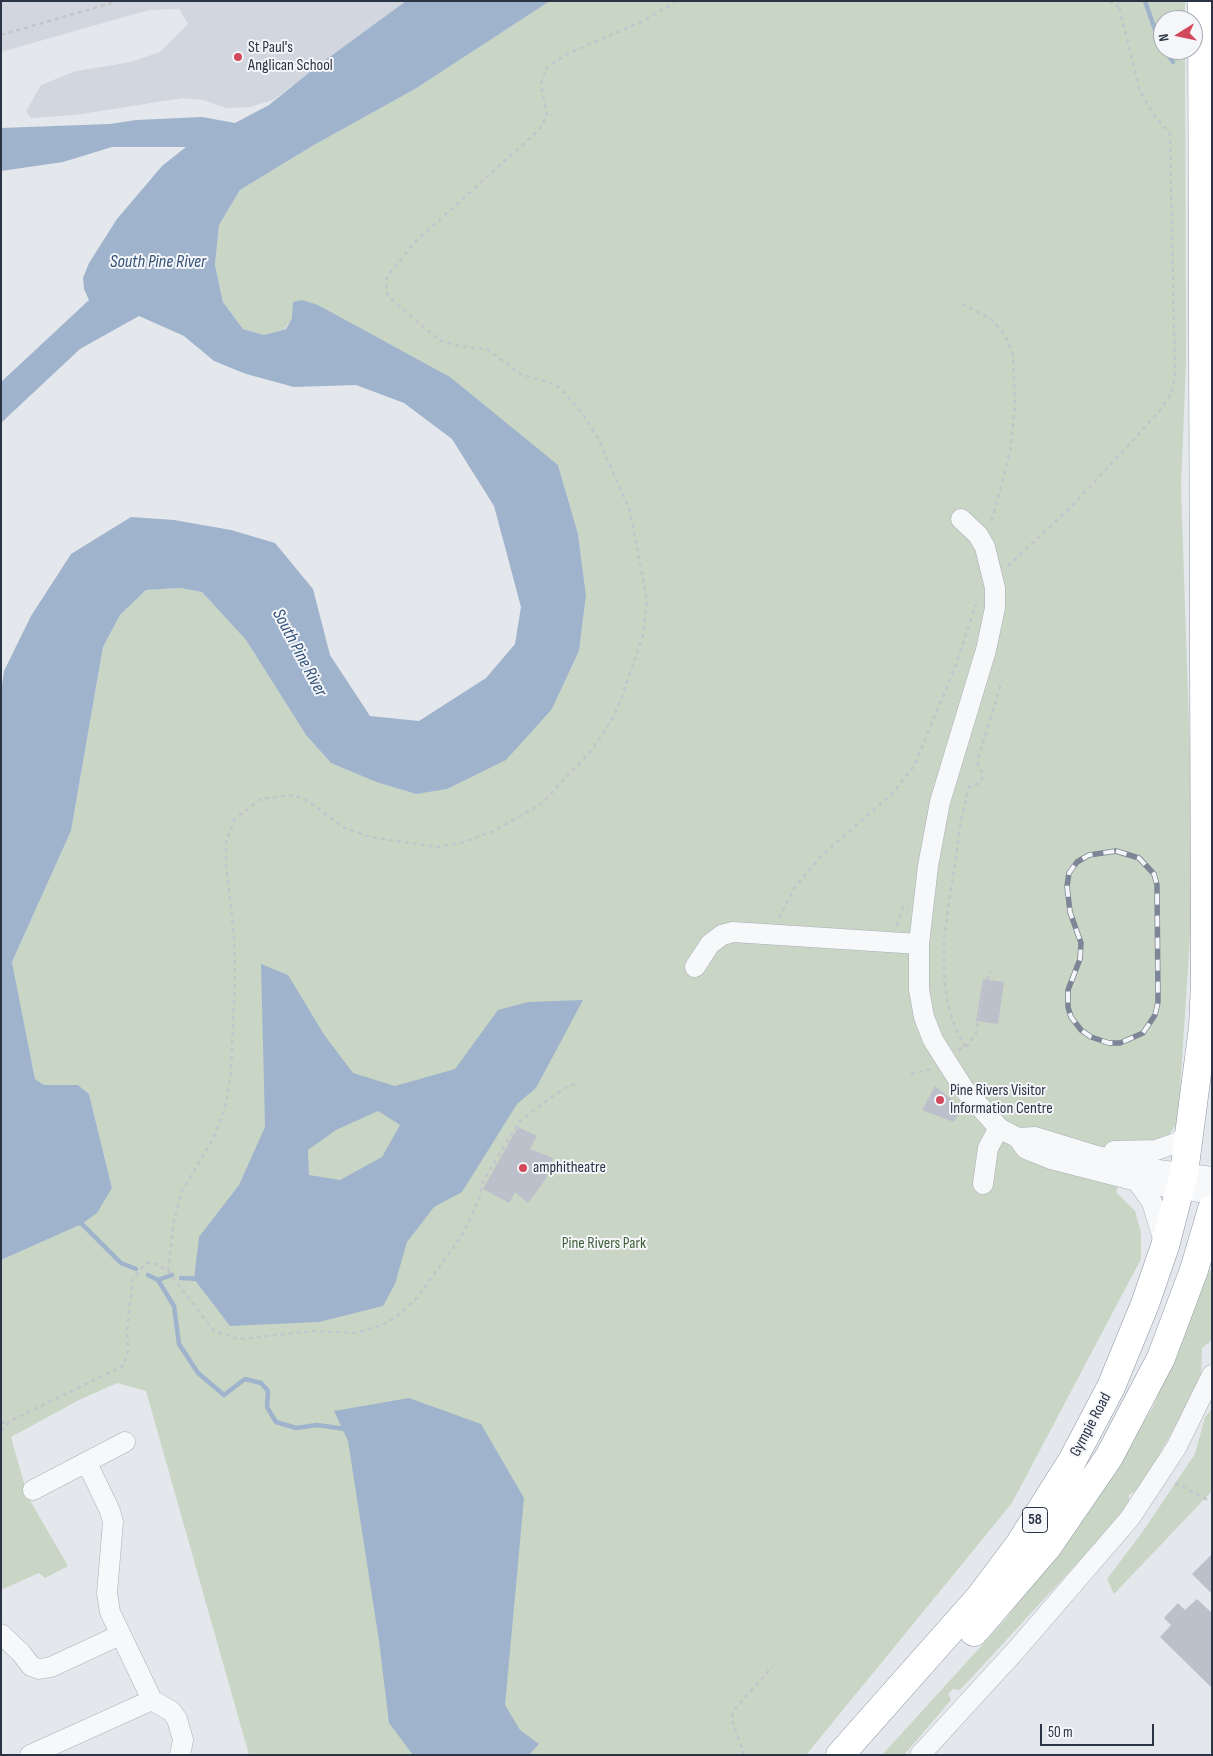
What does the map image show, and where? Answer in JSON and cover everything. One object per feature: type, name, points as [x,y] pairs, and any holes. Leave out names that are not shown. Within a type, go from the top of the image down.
[{"type":"highway","name":"Gympie Road","points":[[840,1755],[980,1597],[1024,1537],[1072,1461],[1111,1387],[1145,1304],[1165,1246],[1182,1182],[1203,1027],[1208,691],[1202,1]]},
{"type":"highway","name":"Gympie Road","points":[[865,1755],[1048,1546],[1099,1472],[1139,1402],[1161,1358],[1208,1246],[1212,1209]]},
{"type":"street","points":[[961,519],[978,535],[985,547],[993,577],[995,608],[940,802],[928,866],[919,944],[919,989],[924,1017],[933,1040],[944,1060],[964,1089],[999,1128],[1018,1138],[1026,1149],[1051,1159],[1137,1181],[1182,1182],[1212,1177]]},
{"type":"street","points":[[695,967],[710,944],[722,935],[744,931],[919,944]]},
{"type":"street","name":"Gympie Road","points":[[1203,1027],[1212,1053]]},
{"type":"street","points":[[983,1184],[988,1148],[999,1128]]},
{"type":"street","points":[[1097,1156],[1116,1151],[1156,1150],[1176,1143],[1190,1133]]},
{"type":"street","points":[[1018,1138],[1035,1137],[1212,1193]]},
{"type":"street","points":[[1137,1181],[1152,1202],[1165,1246]]},
{"type":"street","points":[[920,1755],[1017,1649],[1130,1518],[1176,1448],[1212,1375]]},
{"type":"street","points":[[34,1490],[125,1442]]},
{"type":"street","points":[[87,1463],[110,1511],[113,1522],[107,1593],[110,1612],[152,1700],[171,1711],[177,1719],[183,1740],[180,1755]]},
{"type":"street","points":[[1,1634],[21,1653],[31,1666],[39,1669],[51,1667],[120,1635]]},
{"type":"street","points":[[30,1755],[152,1700]]},
{"type":"path","points":[[1,35],[118,1]]},
{"type":"path","points":[[168,1271],[174,1220],[182,1192],[213,1139],[225,1108],[231,1071],[235,970],[226,850],[234,820],[260,799],[294,795],[308,802],[343,827],[370,837],[437,846],[461,843],[494,831],[541,804],[592,750],[614,716],[622,697],[643,635],[647,601],[630,511],[598,438],[583,414],[560,388],[554,384],[520,374],[487,349],[460,346],[440,340],[391,299],[387,294],[386,282],[387,276],[416,240],[540,130],[547,116],[541,84],[547,67],[568,53],[641,22],[677,1]]},
{"type":"path","points":[[1109,1],[1120,7]]},
{"type":"path","points":[[777,934],[782,911],[795,887],[826,851],[892,794],[914,766],[954,670],[982,588],[993,577],[1010,565],[1074,504],[1162,408],[1171,394],[1175,376],[1170,134],[1154,115],[1140,90],[1120,1]]},
{"type":"path","points":[[962,304],[991,319],[1005,335],[1013,354],[1015,405],[1010,452],[985,547]]},
{"type":"path","points":[[965,1047],[955,1027],[947,1001],[944,973],[944,937],[961,821],[969,787],[982,780],[983,774],[977,762],[1002,682]]},
{"type":"path","points":[[911,1074],[928,1070],[972,1041],[976,1033],[984,985],[991,971]]},
{"type":"path","points":[[1,1423],[10,1421],[123,1366],[128,1351],[127,1330],[133,1280],[146,1263],[152,1262],[168,1271],[214,1331],[239,1339],[314,1331],[358,1332],[384,1324],[403,1312],[417,1298],[462,1236],[479,1200],[483,1181],[519,1122],[568,1086],[579,1083]]},
{"type":"path","points":[[1,1431],[10,1421]]},
{"type":"path","points":[[1175,1483],[1212,1502]]},
{"type":"path","points":[[744,1755],[732,1720],[733,1711],[772,1667]]},
{"type":"shaded area","name":"St Paul's Anglican School","points":[[1,1],[406,1],[273,100],[250,107],[227,108],[203,100],[183,98],[75,115],[31,118],[26,111],[41,85],[76,71],[131,62],[160,52],[188,24],[179,9],[149,10],[1,52]]},
{"type":"green space","name":"Pine Rivers Park","points":[[550,1],[1185,1],[1185,10],[1153,10],[1153,60],[1185,60],[1186,362],[1181,487],[1194,874],[1178,1122],[1165,1140],[1132,1144],[1116,1192],[1135,1211],[1141,1233],[1141,1259],[1012,1503],[806,1755],[249,1755],[146,1391],[117,1383],[79,1400],[11,1437],[28,1497],[68,1566],[45,1578],[39,1573],[3,1589],[1,1586],[1,1260],[82,1224],[112,1188],[89,1094],[78,1085],[44,1085],[35,1079],[12,962],[71,831],[103,647],[120,615],[146,590],[180,588],[202,592],[246,640],[306,735],[331,763],[376,782],[416,794],[552,709],[579,651],[586,595],[578,534],[558,465],[292,318],[285,329],[264,335],[243,329],[223,302],[215,265],[219,225],[240,190],[314,145],[415,89]]},
{"type":"green space","points":[[1208,1266],[1212,1276],[1212,1340],[1202,1348],[1201,1381],[1140,1488],[1129,1495],[1129,1507],[960,1690],[953,1689],[948,1694],[951,1700],[904,1755],[882,1755],[1004,1621],[1089,1510],[1153,1407]]},
{"type":"green space","points":[[1212,1409],[1212,1491],[1114,1594],[1107,1579],[1141,1534],[1195,1454],[1205,1417]]},
{"type":"water","name":"South Pine River","points":[[406,1],[550,1],[415,89],[314,145],[240,190],[219,225],[215,265],[223,302],[243,329],[264,335],[286,329],[292,318],[293,302],[302,300],[318,305],[450,377],[558,465],[578,534],[586,595],[579,651],[552,709],[506,760],[447,789],[416,794],[376,782],[331,763],[306,735],[246,640],[202,592],[180,588],[146,590],[120,615],[103,647],[71,831],[12,962],[35,1079],[44,1085],[78,1085],[89,1094],[112,1188],[97,1213],[82,1224],[1,1260],[1,693],[4,671],[31,616],[71,554],[131,517],[174,520],[231,530],[275,543],[313,589],[330,655],[370,716],[419,721],[486,678],[515,644],[521,607],[494,506],[452,439],[404,403],[356,385],[294,387],[246,374],[214,361],[184,336],[139,316],[80,349],[1,423],[1,382],[89,300],[84,289],[83,278],[89,263],[117,219],[162,166],[186,147],[112,147],[63,162],[1,171],[1,128],[110,124],[136,120],[202,117],[235,123],[269,105],[316,67]]},
{"type":"water","points":[[261,964],[288,975],[325,1036],[353,1073],[395,1086],[455,1069],[498,1010],[528,1002],[583,1000],[536,1088],[517,1104],[462,1192],[434,1207],[407,1242],[395,1284],[383,1306],[319,1322],[230,1326],[194,1279],[199,1237],[239,1185],[265,1127]],"holes":[[[378,1111],[400,1125],[382,1157],[340,1180],[309,1175],[308,1150],[336,1130]]]},
{"type":"water","points":[[409,1398],[481,1424],[524,1498],[505,1705],[520,1730],[539,1744],[529,1755],[413,1755],[389,1723],[379,1641],[348,1441],[334,1411]]},
{"type":"building","points":[[983,979],[1004,982],[998,1024],[976,1021]]},
{"type":"building","name":"Pine Rivers Visitor Information Centre","points":[[935,1086],[962,1108],[954,1122],[922,1110]]},
{"type":"building","name":"amphitheatre","points":[[518,1127],[537,1136],[530,1149],[553,1158],[545,1180],[528,1203],[515,1192],[509,1203],[483,1189]]},
{"type":"building","points":[[1212,1554],[1212,1594],[1192,1574]]},
{"type":"building","points":[[1197,1599],[1212,1613],[1212,1688],[1160,1637],[1171,1625],[1164,1618],[1178,1603],[1185,1610]]},
{"type":"waterway","points":[[1145,1],[1153,24]]},
{"type":"waterway","points":[[77,1223],[82,1224],[121,1263],[136,1269]]},
{"type":"waterway","points":[[148,1275],[158,1280],[174,1306],[179,1344],[198,1373],[224,1395],[245,1379],[261,1383],[268,1391],[267,1407],[276,1422],[296,1428],[317,1425],[345,1429]]},
{"type":"waterway","points":[[158,1280],[172,1275]]},
{"type":"waterway","points":[[181,1278],[200,1279]]},
{"type":"railway","points":[[1116,851],[1139,858],[1154,874],[1157,885],[1158,1002],[1155,1015],[1143,1033],[1120,1043],[1109,1043],[1091,1037],[1081,1030],[1071,1017],[1068,1007],[1068,990],[1080,959],[1081,943],[1070,912],[1067,886],[1069,873],[1077,862],[1089,855],[1116,851]]},
{"type":"place","name":"St Paul's Anglican School","points":[[238,57]]},
{"type":"place","name":"Pine Rivers Visitor Information Centre","points":[[940,1100]]},
{"type":"place","name":"amphitheatre","points":[[523,1168]]}]
